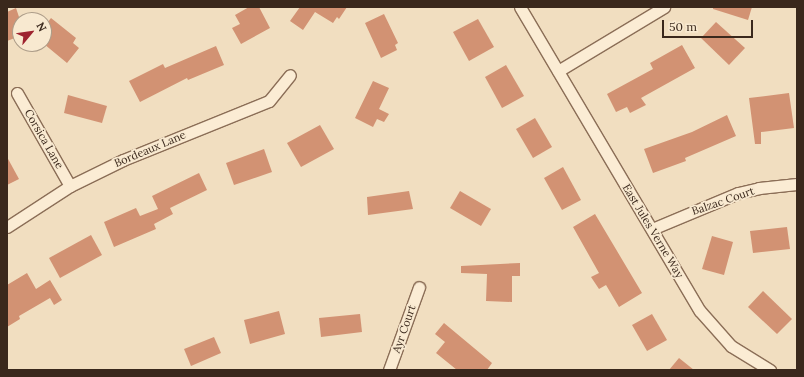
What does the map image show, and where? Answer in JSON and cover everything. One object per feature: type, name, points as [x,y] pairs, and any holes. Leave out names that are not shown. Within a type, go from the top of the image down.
[{"type":"street","name":"East Jules Verne Way","points":[[520,7],[700,311],[732,346],[770,370]]},
{"type":"street","points":[[558,71],[664,7]]},
{"type":"street","name":"Bordeaux Lane","points":[[7,227],[70,186],[123,160],[269,101],[290,75]]},
{"type":"street","name":"Corsica Lane","points":[[17,93],[70,186]]},
{"type":"street","name":"Balzac Court","points":[[652,229],[738,193],[759,188],[797,184]]},
{"type":"street","name":"Ayr Court","points":[[389,370],[418,287]]},
{"type":"building","points":[[249,7],[259,7],[270,28],[241,44],[232,28],[240,24],[235,15]]},
{"type":"building","points":[[300,7],[347,7],[339,19],[337,17],[333,23],[315,12],[303,30],[290,21]]},
{"type":"building","points":[[713,7],[752,7],[748,20],[713,9]]},
{"type":"building","points":[[16,8],[17,12],[12,12],[12,39],[7,41],[7,12]]},
{"type":"building","points":[[384,14],[398,43],[395,45],[397,50],[381,58],[365,23]]},
{"type":"building","points":[[52,19],[76,38],[73,43],[79,48],[67,63],[52,51]]},
{"type":"building","points":[[478,19],[494,47],[469,61],[453,32]]},
{"type":"building","points":[[716,22],[745,48],[729,65],[701,38]]},
{"type":"building","points":[[682,45],[695,68],[641,98],[646,105],[630,113],[627,107],[616,112],[607,94],[653,69],[650,63]]},
{"type":"building","points":[[216,46],[224,65],[188,80],[187,78],[140,102],[129,81],[163,64],[165,68]]},
{"type":"building","points":[[506,65],[524,96],[502,108],[485,77]]},
{"type":"building","points":[[373,81],[389,88],[379,109],[389,114],[384,122],[377,119],[373,127],[355,118]]},
{"type":"building","points":[[789,93],[794,128],[761,132],[761,144],[755,144],[749,98]]},
{"type":"building","points":[[68,95],[107,106],[102,123],[64,113]]},
{"type":"building","points":[[727,115],[736,136],[685,158],[686,161],[653,173],[644,149],[692,132]]},
{"type":"building","points":[[535,118],[552,147],[533,158],[516,129]]},
{"type":"building","points":[[320,125],[334,149],[301,167],[287,143]]},
{"type":"building","points":[[264,149],[272,172],[234,185],[226,163]]},
{"type":"building","points":[[7,157],[19,179],[7,185]]},
{"type":"building","points":[[563,167],[581,200],[562,210],[544,178]]},
{"type":"building","points":[[199,173],[207,190],[170,208],[173,214],[154,224],[156,229],[114,247],[104,222],[136,208],[140,216],[158,209],[152,196]]},
{"type":"building","points":[[409,191],[413,209],[368,215],[367,197]]},
{"type":"building","points":[[460,191],[491,209],[481,226],[450,208]]},
{"type":"building","points":[[595,214],[642,293],[619,307],[606,285],[599,289],[591,277],[599,273],[573,227]]},
{"type":"building","points":[[787,227],[790,249],[753,253],[750,231]]},
{"type":"building","points":[[91,235],[102,255],[60,278],[49,258]]},
{"type":"building","points":[[712,236],[733,242],[724,275],[702,269]]},
{"type":"building","points":[[520,263],[520,276],[512,276],[512,302],[486,301],[487,274],[461,273],[461,266]]},
{"type":"building","points":[[27,273],[36,289],[50,280],[62,300],[54,305],[50,298],[19,316],[20,319],[7,327],[7,285]]},
{"type":"building","points":[[763,291],[792,319],[777,334],[748,307]]},
{"type":"building","points":[[279,311],[285,334],[250,344],[244,320]]},
{"type":"building","points":[[360,314],[362,332],[321,337],[319,318]]},
{"type":"building","points":[[652,314],[667,340],[647,351],[632,325]]},
{"type":"building","points":[[444,323],[492,363],[487,370],[457,370],[436,353],[445,342],[435,334]]},
{"type":"building","points":[[214,337],[221,353],[191,366],[184,349]]},
{"type":"building","points":[[679,358],[694,370],[669,370]]}]
